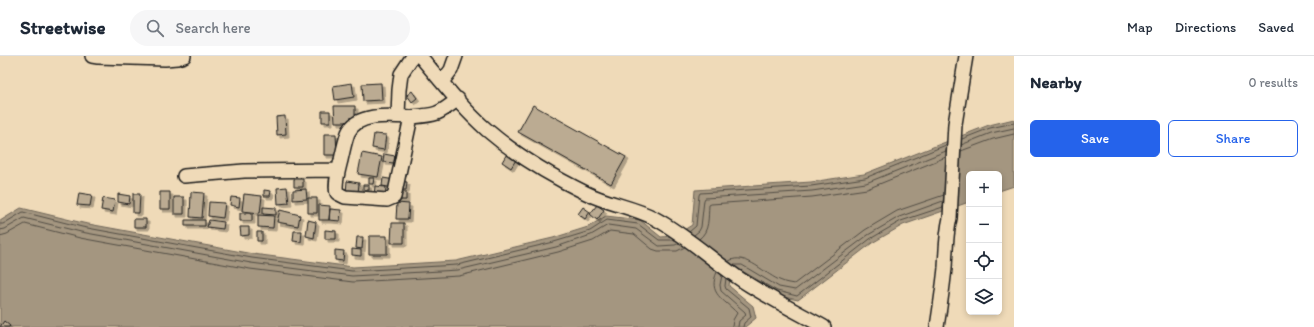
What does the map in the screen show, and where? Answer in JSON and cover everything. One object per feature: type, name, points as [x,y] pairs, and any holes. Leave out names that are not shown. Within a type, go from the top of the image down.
[{"type":"street","points":[[92,56],[165,59],[184,56]]},
{"type":"street","points":[[413,56],[401,74],[399,90],[404,116],[394,197],[387,200],[340,196],[337,194],[338,170],[348,133],[353,125],[358,121],[365,118],[404,116],[436,114],[458,99]]},
{"type":"street","points":[[420,56],[442,82],[488,130],[521,155],[553,176],[588,194],[644,213],[654,218],[677,232],[742,280],[767,296],[824,327]]},
{"type":"street","points":[[442,82],[451,70],[456,56]]},
{"type":"street","points":[[937,327],[943,289],[947,232],[950,218],[955,124],[966,56]]},
{"type":"street","points":[[184,176],[244,171],[338,170]]},
{"type":"water","points":[[1014,119],[1014,186],[1002,190],[1002,171],[966,171],[966,203],[903,225],[872,243],[798,300],[775,295],[730,279],[729,286],[753,306],[756,318],[745,327],[0,327],[0,221],[21,208],[83,223],[253,254],[353,267],[456,261],[553,238],[588,227],[606,216],[640,220],[661,237],[674,236],[692,225],[695,190],[811,182],[864,174],[989,125]]},
{"type":"building","points":[[352,83],[354,97],[335,100],[333,86]]},
{"type":"building","points":[[381,83],[382,100],[363,101],[362,84]]},
{"type":"building","points":[[412,91],[417,98],[412,102],[407,95]]},
{"type":"building","points":[[533,105],[626,157],[611,184],[518,132]]},
{"type":"building","points":[[334,106],[355,106],[355,122],[335,122]]},
{"type":"building","points":[[322,111],[330,111],[330,122],[322,122]]},
{"type":"building","points":[[285,116],[286,134],[277,135],[276,117]]},
{"type":"building","points":[[324,134],[336,134],[337,155],[324,155]]},
{"type":"building","points":[[374,134],[386,135],[384,150],[372,148]]},
{"type":"building","points":[[508,152],[517,158],[511,168],[502,162]]},
{"type":"building","points":[[362,153],[382,157],[378,177],[358,174]]},
{"type":"building","points":[[384,154],[395,156],[394,163],[383,162]]},
{"type":"building","points":[[369,178],[374,178],[373,184],[369,184]]},
{"type":"building","points":[[383,178],[395,180],[394,188],[382,186]]},
{"type":"building","points":[[294,179],[303,179],[303,187],[294,187]]},
{"type":"building","points":[[347,181],[359,183],[358,193],[346,192]]},
{"type":"building","points":[[400,181],[407,182],[406,190],[399,190]]},
{"type":"building","points":[[363,185],[369,185],[369,190],[363,190]]},
{"type":"building","points":[[375,186],[386,187],[385,197],[374,196]]},
{"type":"building","points":[[287,187],[289,203],[278,204],[277,188]]},
{"type":"building","points":[[306,189],[307,199],[293,200],[293,190]]},
{"type":"building","points":[[264,190],[271,191],[270,196],[264,196]]},
{"type":"building","points":[[160,192],[170,192],[170,209],[160,209]]},
{"type":"building","points":[[191,192],[204,193],[202,218],[190,217]]},
{"type":"building","points":[[398,192],[406,192],[406,200],[398,200]]},
{"type":"building","points":[[79,193],[92,195],[90,206],[77,205]]},
{"type":"building","points":[[118,194],[130,196],[129,204],[118,202]]},
{"type":"building","points":[[133,194],[140,194],[139,213],[133,213]]},
{"type":"building","points":[[244,194],[262,196],[260,213],[242,211]]},
{"type":"building","points":[[174,197],[184,197],[184,214],[174,214]]},
{"type":"building","points":[[231,197],[240,198],[239,207],[230,205]]},
{"type":"building","points":[[103,198],[115,200],[113,212],[101,210]]},
{"type":"building","points":[[308,198],[317,198],[317,213],[308,213]]},
{"type":"building","points":[[209,202],[225,203],[223,218],[208,216]]},
{"type":"building","points":[[397,203],[409,204],[408,219],[396,219]]},
{"type":"building","points":[[319,205],[330,206],[329,220],[319,220]]},
{"type":"building","points":[[597,205],[604,210],[597,220],[590,214]]},
{"type":"building","points":[[263,207],[276,208],[276,215],[263,214]]},
{"type":"building","points":[[583,207],[590,212],[585,219],[578,214]]},
{"type":"building","points":[[330,209],[341,210],[340,221],[329,220]]},
{"type":"building","points":[[280,210],[300,215],[298,226],[277,222]]},
{"type":"building","points":[[240,213],[252,213],[252,221],[240,221]]},
{"type":"building","points":[[258,215],[274,216],[273,228],[258,227]]},
{"type":"building","points":[[134,219],[146,219],[146,227],[134,227]]},
{"type":"building","points":[[185,220],[205,220],[205,226],[185,226]]},
{"type":"building","points":[[209,220],[224,222],[223,229],[207,227]]},
{"type":"building","points":[[308,220],[316,222],[314,238],[306,236]]},
{"type":"building","points":[[392,223],[404,223],[404,243],[391,243]]},
{"type":"building","points":[[240,227],[249,227],[249,235],[241,236]]},
{"type":"building","points":[[325,230],[336,231],[336,239],[325,239]]},
{"type":"building","points":[[294,231],[302,231],[301,242],[293,241]]},
{"type":"building","points":[[257,232],[262,232],[262,241],[257,241]]},
{"type":"building","points":[[369,236],[387,236],[387,254],[369,254]]},
{"type":"building","points":[[357,237],[363,237],[362,249],[356,248]]},
{"type":"building","points":[[352,249],[361,250],[361,256],[352,255]]},
{"type":"building","points":[[335,250],[344,251],[343,261],[335,260]]},
{"type":"building","points":[[4,321],[10,326],[9,327],[0,327]]}]
